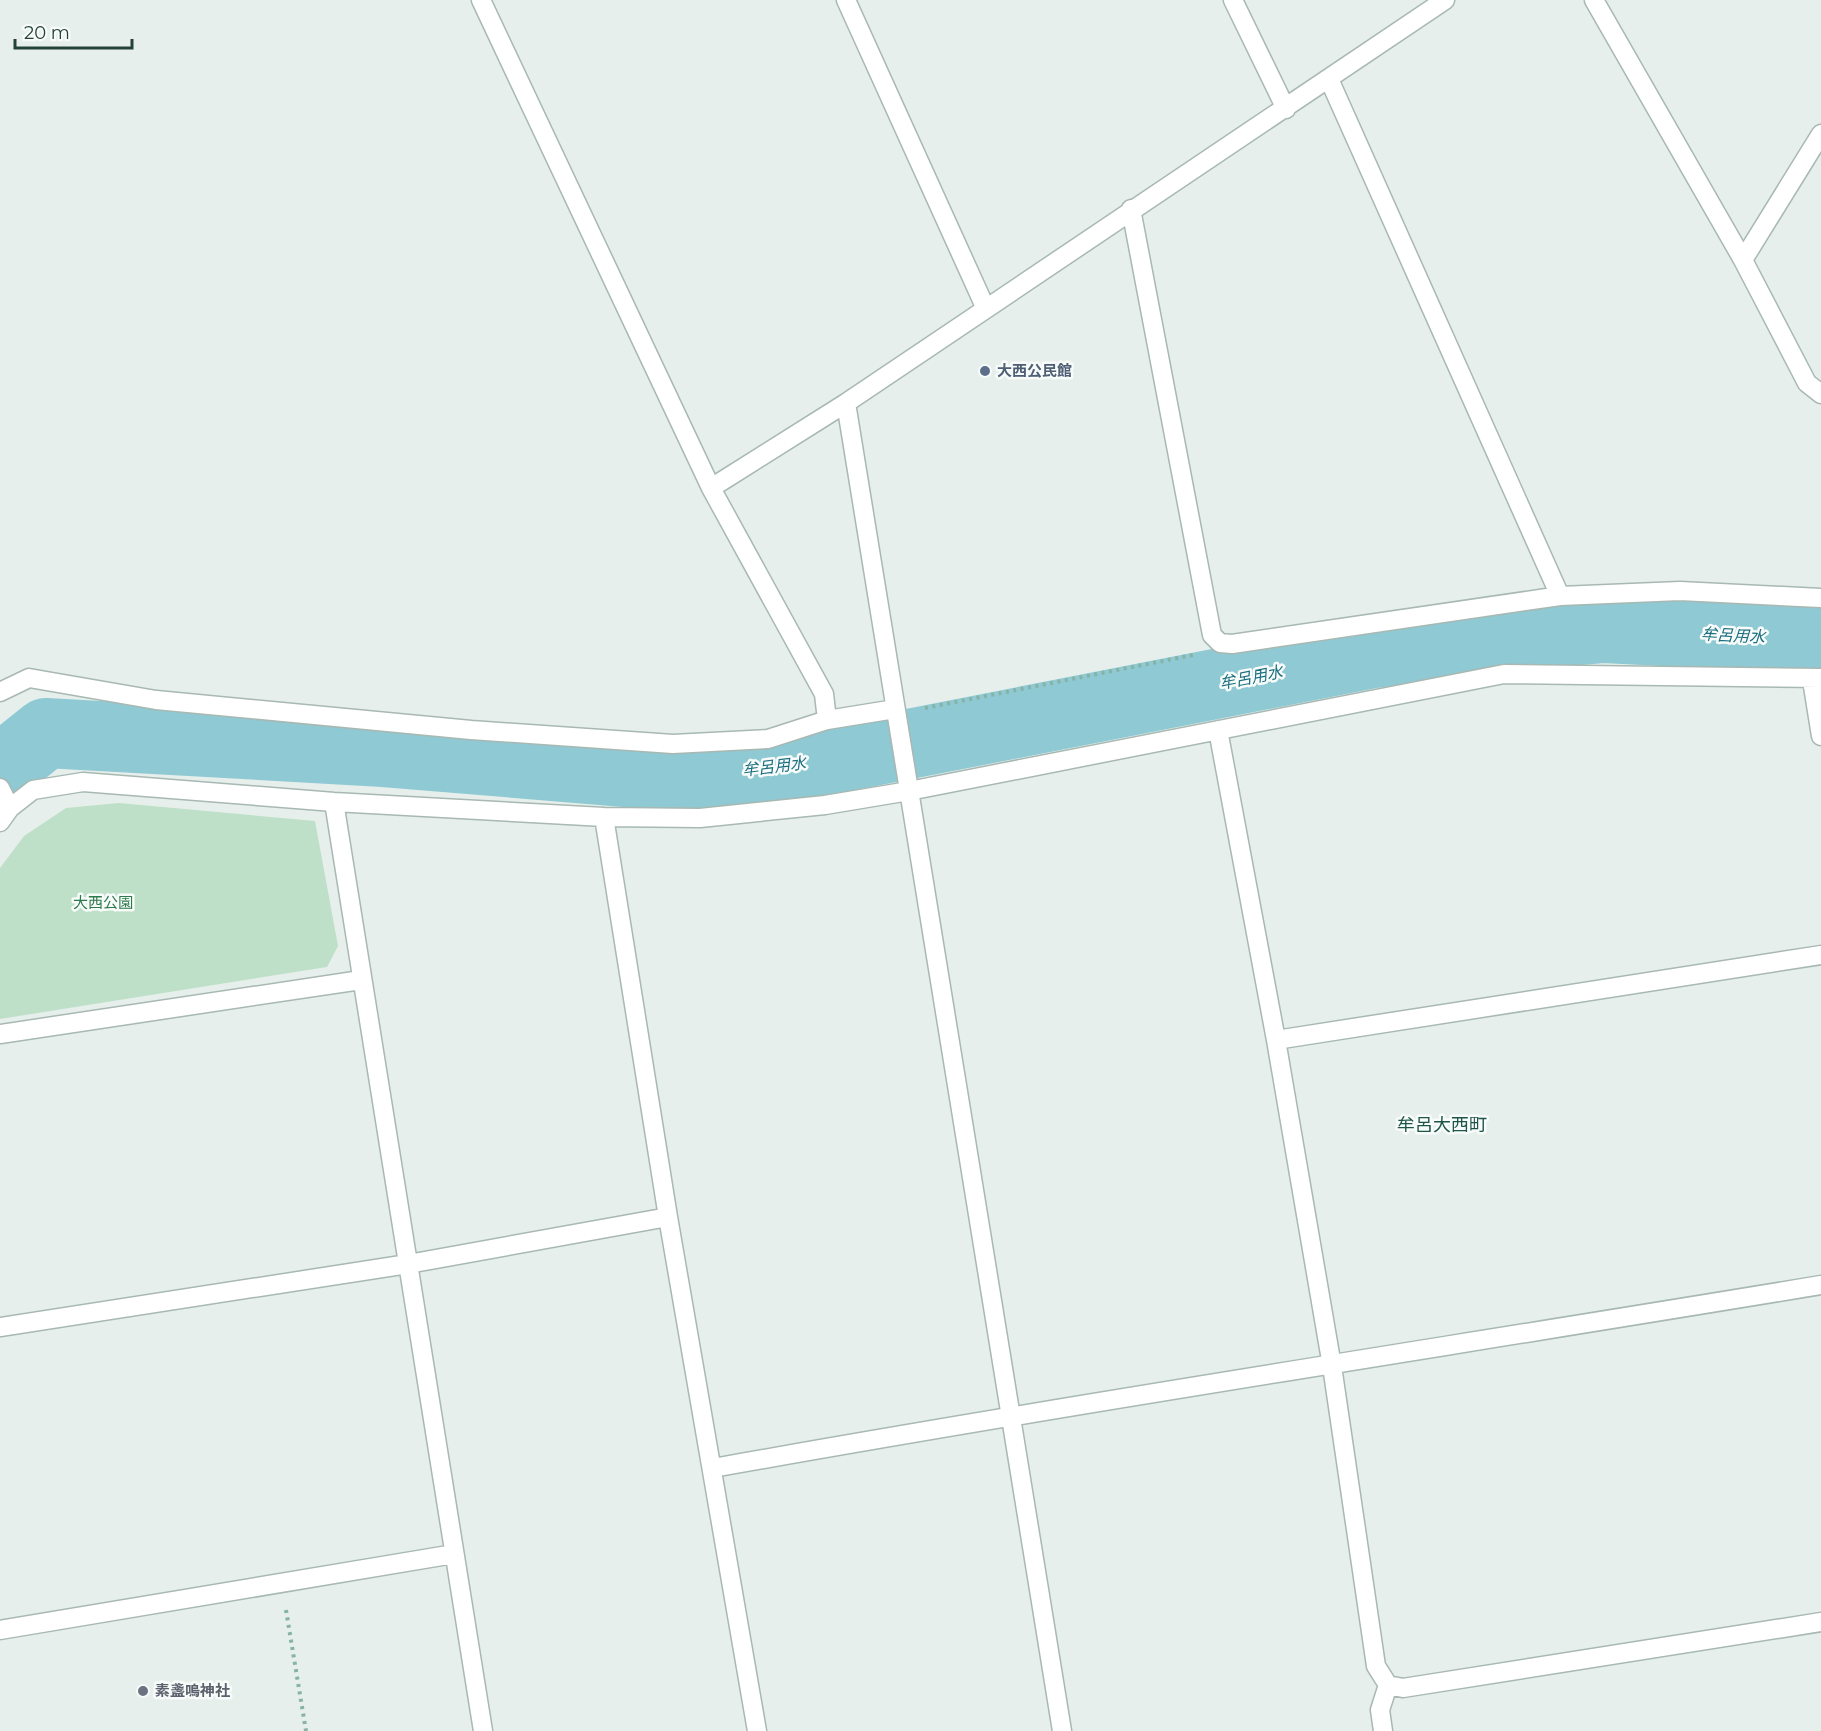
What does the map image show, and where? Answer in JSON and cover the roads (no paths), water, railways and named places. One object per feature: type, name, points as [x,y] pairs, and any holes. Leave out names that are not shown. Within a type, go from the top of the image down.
[{"type":"street","points":[[481,0],[711,488],[824,694],[827,720]]},
{"type":"street","points":[[846,0],[986,309]]},
{"type":"street","points":[[1233,0],[1286,109]]},
{"type":"street","points":[[711,488],[846,403],[1131,209],[1286,109],[1445,0]]},
{"type":"street","points":[[1594,0],[1743,260],[1807,383],[1821,394]]},
{"type":"street","points":[[1329,79],[1560,597]]},
{"type":"street","points":[[1743,260],[1821,134]]},
{"type":"street","points":[[1131,209],[1212,635],[1220,643],[1232,644],[1560,597],[1680,591],[1821,598]]},
{"type":"street","points":[[846,403],[1062,1731]]},
{"type":"street","points":[[5,815],[33,790],[83,782],[334,802],[604,817],[700,818],[825,805],[909,791],[1504,674],[1816,679],[1821,736]]},
{"type":"street","points":[[0,692],[29,678],[156,700],[471,730],[673,744],[768,739],[827,720],[896,716]]},
{"type":"street","points":[[1218,730],[1276,1040],[1332,1366],[1376,1666],[1388,1685],[1403,1688],[1821,1622]]},
{"type":"street","points":[[0,788],[5,815]]},
{"type":"street","points":[[334,802],[483,1731]]},
{"type":"street","points":[[604,817],[668,1217],[757,1731]]},
{"type":"street","points":[[1276,1040],[1821,955]]},
{"type":"street","points":[[0,1034],[361,980]]},
{"type":"street","points":[[0,1327],[408,1264],[668,1217]]},
{"type":"street","points":[[713,1468],[1011,1415],[1332,1366],[1821,1285]]},
{"type":"street","points":[[0,1630],[454,1554]]},
{"type":"street","points":[[1383,1731],[1380,1710],[1388,1685]]},
{"type":"waterway","name":"牟呂用水","points":[[0,770],[46,733],[384,752],[686,777],[827,760],[1374,653],[1459,641],[1604,628],[1821,639]]},
{"type":"place","name":"大西公民館","points":[[985,371]]},
{"type":"place","name":"素盞嗚神社","points":[[143,1691]]},
{"type":"district","name":"牟呂大西町","points":[[1442,1125]]},
{"type":"park label","name":"大西公園","points":[[103,903]]}]
